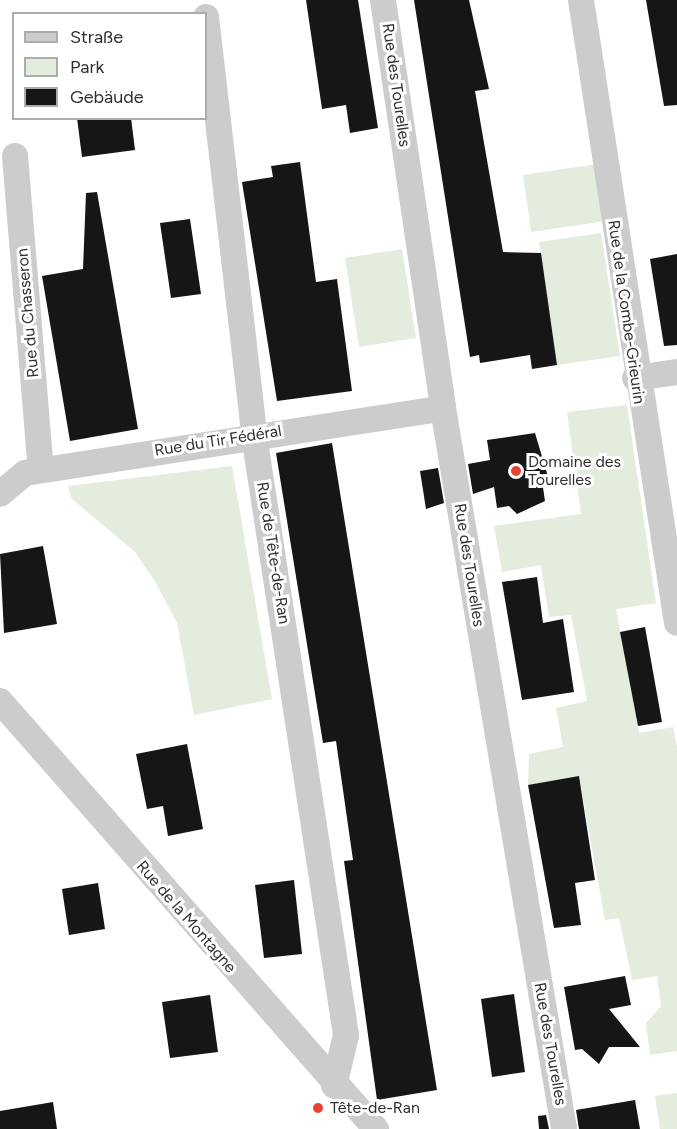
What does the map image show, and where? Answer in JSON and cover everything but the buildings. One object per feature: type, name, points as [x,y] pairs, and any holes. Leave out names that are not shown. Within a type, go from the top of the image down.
[{"type":"street","name":"Rue des Tourelles","points":[[383,0],[443,408],[564,1129]]},
{"type":"street","name":"Rue de la Combe-Grieurin","points":[[581,0],[635,378],[677,623]]},
{"type":"street","name":"Rue de Tête-de-Ran","points":[[207,32],[254,435],[346,1035],[334,1086]]},
{"type":"street","name":"Rue du Chasseron","points":[[15,156],[41,470]]},
{"type":"street","points":[[635,378],[677,372]]},
{"type":"street","name":"Rue du Tir Fédéral","points":[[0,494],[25,473],[254,435],[443,408]]},
{"type":"street","name":"Rue de la Montagne","points":[[0,701],[334,1086],[376,1129]]},
{"type":"green space","points":[[597,164],[606,221],[531,232],[523,175]]},
{"type":"green space","points":[[601,233],[620,356],[557,365],[539,242]]},
{"type":"green space","points":[[402,249],[416,338],[359,347],[345,258]]},
{"type":"green space","points":[[627,405],[656,603],[616,609],[639,733],[673,727],[677,747],[677,1051],[650,1055],[646,1023],[661,1006],[657,976],[632,980],[619,918],[605,920],[579,777],[528,785],[529,754],[563,747],[556,708],[587,701],[571,615],[549,617],[541,565],[502,572],[494,526],[581,514],[567,412]]},
{"type":"green space","points":[[232,466],[272,699],[194,715],[177,623],[156,583],[135,552],[71,498],[68,486]]},
{"type":"green space","points":[[677,1093],[677,1129],[660,1129],[655,1096]]},
{"type":"place","name":"Domaine des Tourelles","points":[[516,471]]},
{"type":"place","name":"Tête-de-Ran","points":[[318,1108]]}]
